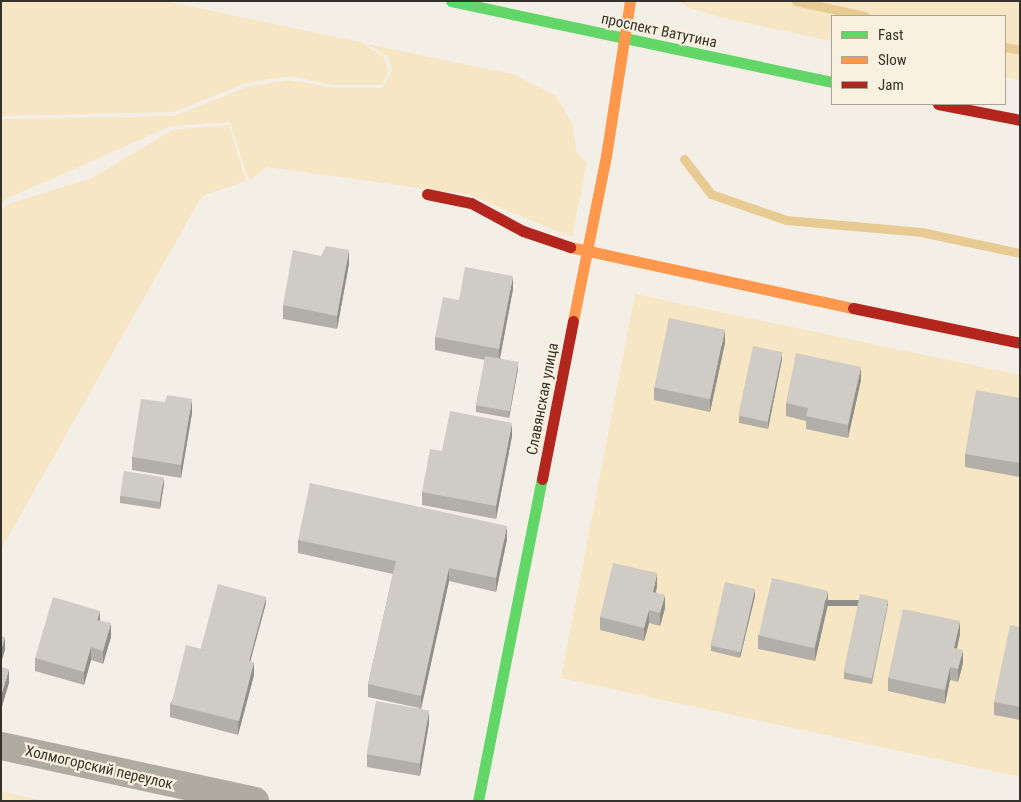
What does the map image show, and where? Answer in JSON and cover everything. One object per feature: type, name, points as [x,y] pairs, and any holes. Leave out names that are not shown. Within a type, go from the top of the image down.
[{"type":"street","name":"проспект Ватутина","points":[[451,1],[831,82]]},
{"type":"street","name":"Славянская улица","points":[[478,801],[587,253],[630,1]]},
{"type":"street","points":[[943,105],[1020,120]]},
{"type":"street","points":[[427,194],[471,203],[523,231],[587,253],[1020,344]]},
{"type":"street","name":"Холмогорский переулок","points":[[1,746],[255,801]]},
{"type":"shaded area","points":[[1,1],[165,1],[360,42],[384,57],[388,72],[382,85],[333,85],[291,76],[246,83],[173,112],[1,116]]},
{"type":"shaded area","points":[[679,1],[1020,1],[1020,80],[1006,77],[1006,15],[831,15],[831,41],[723,18],[687,7]]},
{"type":"shaded area","points":[[367,44],[513,74],[556,96],[572,123],[577,154],[587,162],[572,237],[470,195],[267,167],[249,181],[230,122],[171,126],[6,199],[1,204],[1,119],[174,116],[247,87],[290,80],[335,88],[383,88],[392,70],[388,57]]},
{"type":"shaded area","points":[[229,125],[246,181],[202,196],[1,549],[1,210],[8,204],[92,178],[172,130]]},
{"type":"shaded area","points":[[635,294],[1020,375],[1020,777],[561,678]]},
{"type":"shaded area","points":[[1,791],[43,801],[1,801]]},
{"type":"building","points":[[326,246],[349,250],[337,316],[283,305],[293,250],[321,256]]},
{"type":"building","points":[[465,267],[513,276],[499,349],[435,337],[443,297],[459,300]]},
{"type":"building","points":[[669,318],[725,330],[710,399],[654,387]]},
{"type":"building","points":[[753,346],[782,352],[768,422],[738,415]]},
{"type":"building","points":[[796,353],[861,367],[848,425],[806,416],[808,408],[786,403]]},
{"type":"building","points":[[485,356],[518,362],[510,411],[476,405]]},
{"type":"building","points":[[976,390],[1020,398],[1020,463],[965,454]]},
{"type":"building","points":[[167,395],[192,399],[181,465],[132,457],[141,399],[165,402]]},
{"type":"building","points":[[450,411],[512,423],[496,506],[422,492],[430,449],[442,451]]},
{"type":"building","points":[[124,471],[164,477],[160,502],[120,496]]},
{"type":"building","points":[[310,483],[507,526],[496,578],[449,568],[421,696],[368,684],[396,561],[298,540]]},
{"type":"building","points":[[613,563],[657,573],[653,592],[665,595],[660,613],[649,610],[644,628],[600,617]]},
{"type":"building","points":[[772,578],[828,591],[814,648],[759,635]]},
{"type":"building","points":[[725,582],[755,589],[741,652],[710,645]]},
{"type":"building","points":[[218,584],[266,597],[249,662],[201,649]]},
{"type":"building","points":[[860,594],[888,600],[872,678],[843,672]]},
{"type":"building","points":[[53,597],[100,611],[97,620],[111,623],[103,651],[91,647],[84,672],[35,658]]},
{"type":"building","points":[[903,609],[960,621],[954,648],[963,650],[958,669],[950,667],[945,690],[888,678]]},
{"type":"building","points":[[1010,625],[1020,627],[1020,707],[994,702]]},
{"type":"building","points":[[1,636],[5,637],[1,650]]},
{"type":"building","points":[[186,645],[254,662],[239,721],[171,704]]},
{"type":"building","points":[[1,667],[9,669],[1,696]]},
{"type":"building","points":[[376,701],[429,710],[420,764],[367,754]]},
{"type":"waterway","points":[[796,1],[860,15]]},
{"type":"waterway","points":[[1006,47],[1020,50]]},
{"type":"waterway","points":[[684,159],[711,194],[786,220],[921,232],[1020,253]]},
{"type":"traffic: fast","points":[[451,1],[831,82]]},
{"type":"traffic: fast","points":[[478,801],[542,479]]},
{"type":"traffic: slow","points":[[573,321],[606,156],[630,1]]},
{"type":"traffic: slow","points":[[570,247],[853,308]]},
{"type":"traffic: jam","points":[[943,105],[1020,120]]},
{"type":"traffic: jam","points":[[427,194],[471,203],[523,231],[570,247]]},
{"type":"traffic: jam","points":[[853,308],[1020,343]]},
{"type":"traffic: jam","points":[[542,479],[573,321]]}]
